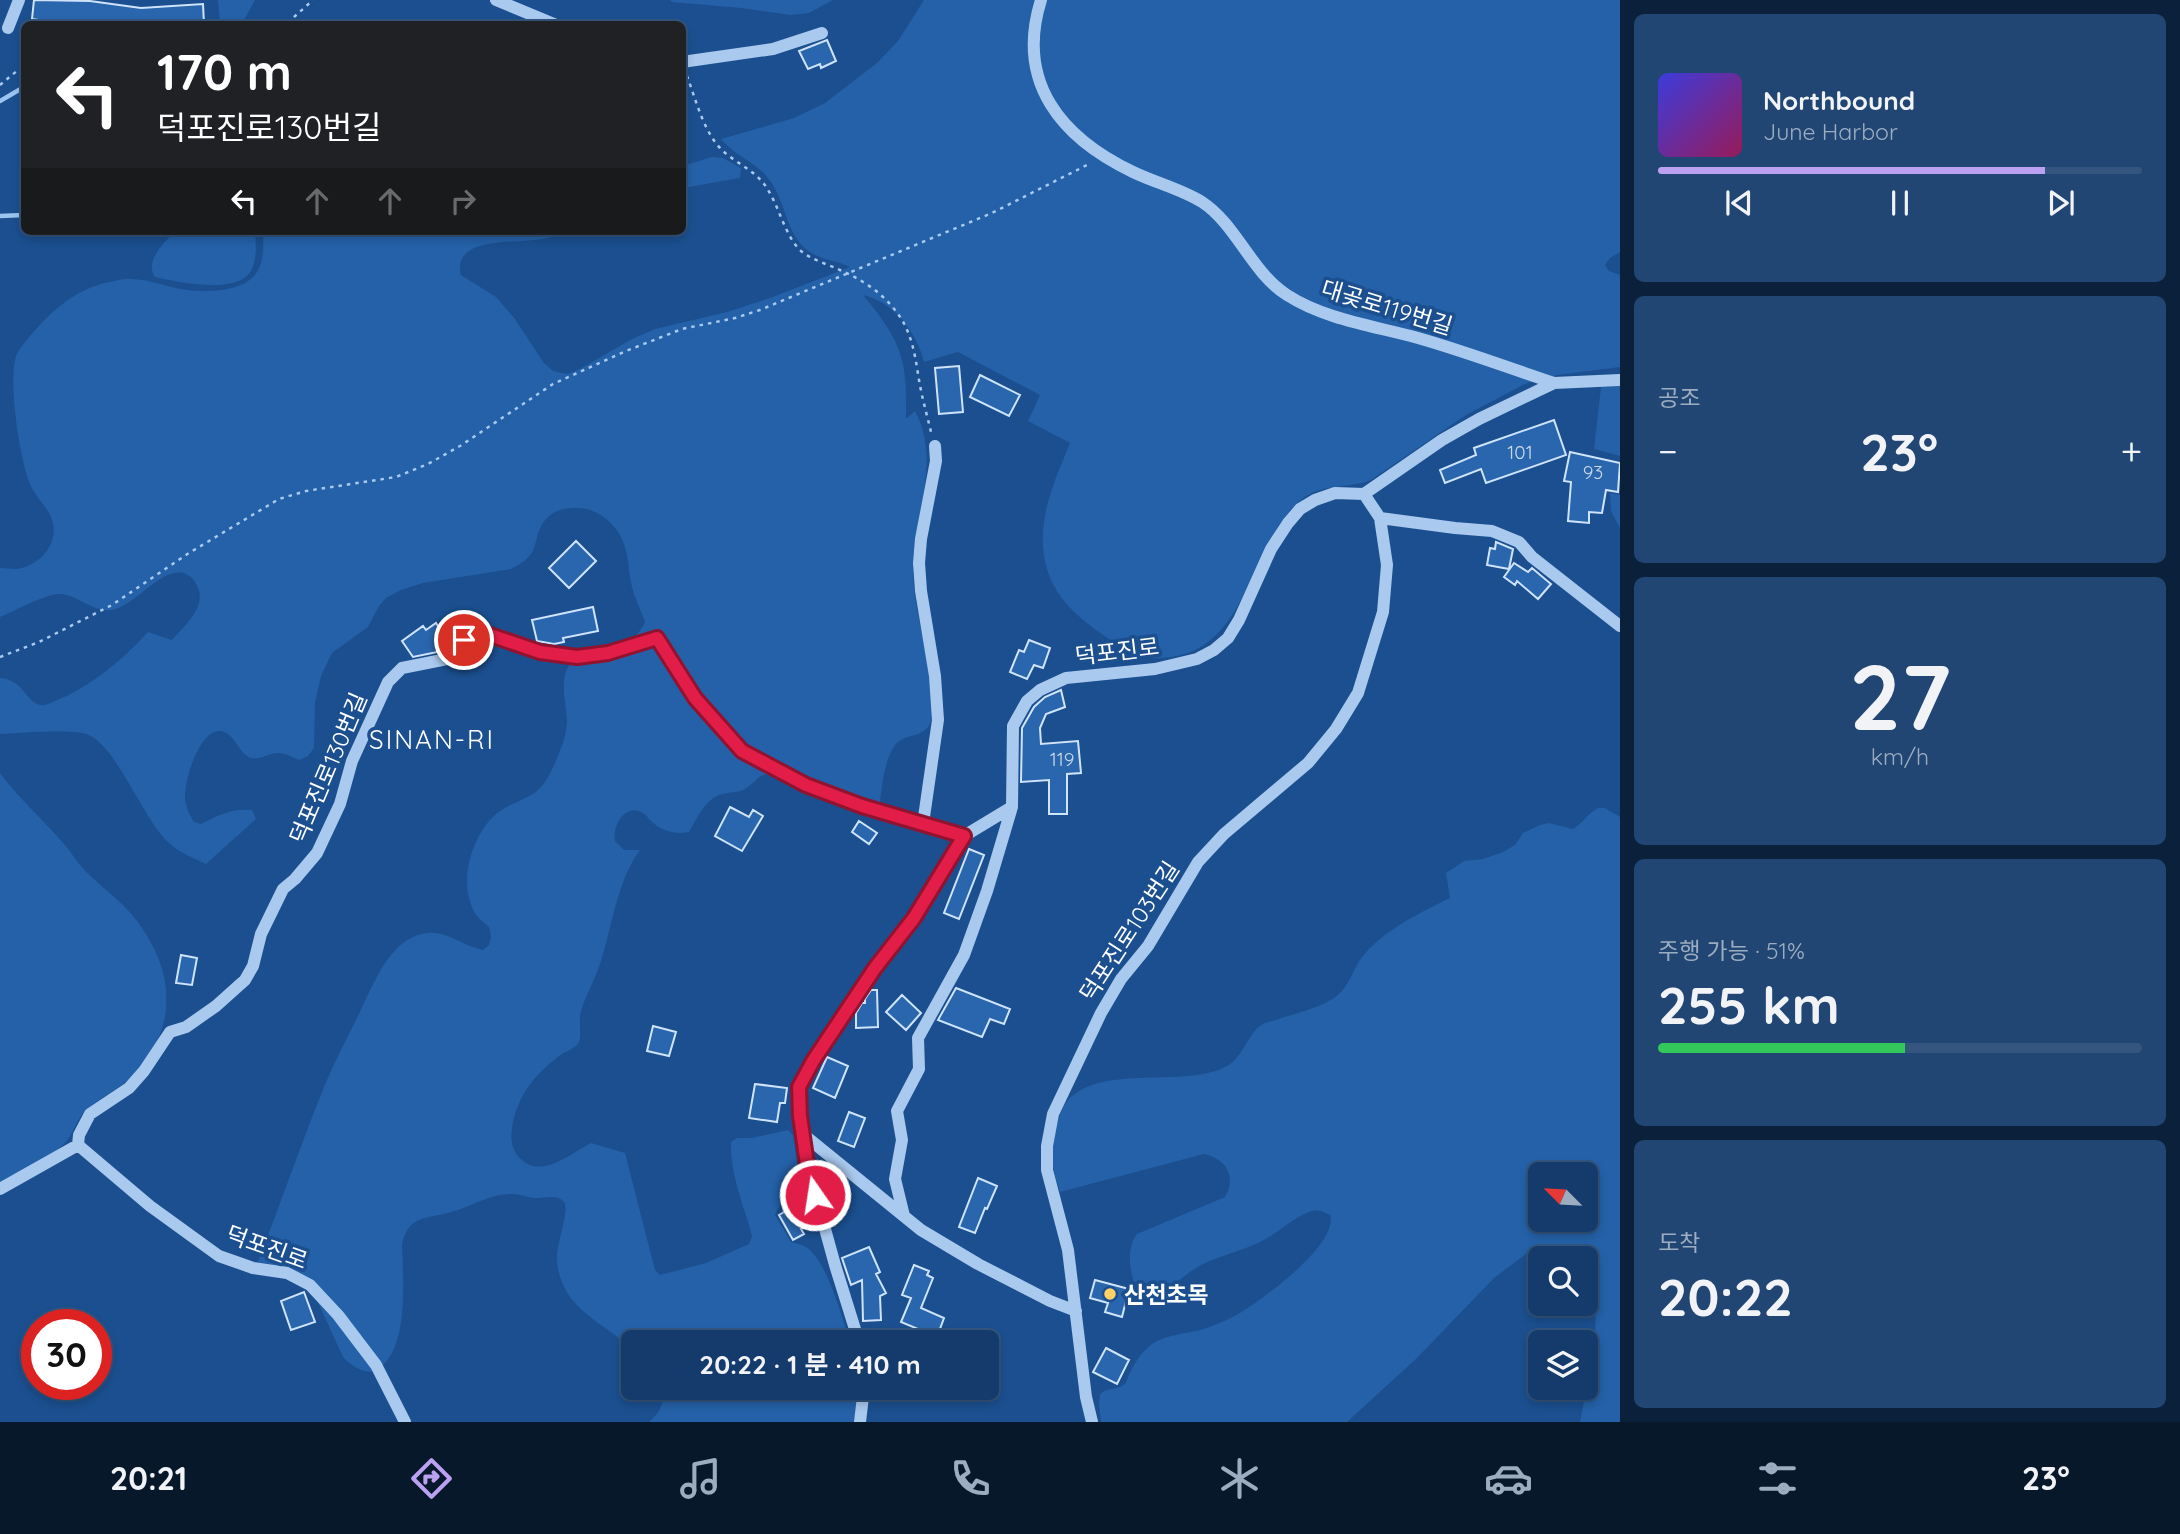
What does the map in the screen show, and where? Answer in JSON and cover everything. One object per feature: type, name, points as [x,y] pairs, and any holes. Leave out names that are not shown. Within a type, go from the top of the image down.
[{"type":"street","points":[[8,28],[19,0]]},
{"type":"street","points":[[496,0],[547,21]]},
{"type":"street","name":"대곶로119번길","points":[[1041,0],[1036,18],[1034,54],[1043,93],[1061,121],[1087,145],[1104,156],[1135,173],[1200,201],[1221,220],[1274,285],[1287,296],[1344,319],[1420,339],[1554,383]]},
{"type":"street","points":[[686,63],[773,49],[822,33]]},
{"type":"street","points":[[1364,494],[1442,440],[1554,383],[1620,380]]},
{"type":"street","points":[[923,824],[938,720],[935,676],[919,563],[936,461],[935,446]]},
{"type":"street","name":"덕포진로","points":[[904,1216],[894,1179],[902,1140],[897,1111],[919,1069],[918,1038],[964,955],[987,891],[1012,807],[1013,726],[1027,701],[1041,690],[1066,678],[1155,669],[1197,659],[1214,650],[1228,638],[1239,620],[1271,549],[1287,523],[1300,509],[1315,500],[1335,494],[1364,494]]},
{"type":"street","name":"덕포진로103번길","points":[[1092,1422],[1084,1384],[1068,1250],[1047,1170],[1047,1146],[1053,1114],[1101,1013],[1121,979],[1148,946],[1198,862],[1233,826],[1308,763],[1336,729],[1358,693],[1383,612],[1387,565],[1380,518],[1364,494]]},
{"type":"street","points":[[1380,518],[1492,531],[1519,542],[1532,558],[1620,626]]},
{"type":"street","name":"덕포진로130번길","points":[[78,1145],[79,1135],[90,1114],[129,1088],[170,1032],[186,1027],[216,1006],[245,980],[253,966],[261,934],[283,889],[317,853],[340,804],[352,761],[388,682],[402,668],[447,659],[464,640],[490,635],[540,652],[577,657],[608,653],[657,638],[695,698],[742,751],[806,785],[862,806],[964,836]]},
{"type":"street","points":[[855,1330],[808,1171],[799,1087],[813,1061],[875,968],[914,918],[964,836],[1012,807]]},
{"type":"street","points":[[804,1135],[920,1230],[978,1264],[1050,1301],[1076,1311]]},
{"type":"street","points":[[0,1189],[78,1145]]},
{"type":"street","name":"덕포진로","points":[[78,1145],[150,1206],[219,1255],[253,1268],[287,1273],[310,1285],[338,1315],[376,1365],[405,1422]]},
{"type":"street","points":[[860,1422],[862,1400]]},
{"type":"path","points":[[291,21],[313,0]]},
{"type":"path","points":[[0,86],[21,68]]},
{"type":"path","points":[[686,74],[712,137],[722,151],[761,180],[796,245],[810,257],[846,272],[883,297],[896,311],[916,355],[921,391],[935,446]]},
{"type":"path","points":[[0,657],[39,642],[112,605],[189,553],[279,499],[306,491],[396,477],[428,464],[553,384],[682,329],[760,310],[992,213],[1104,156]]},
{"type":"shaded area","points":[[218,0],[255,0],[244,21],[220,21]]},
{"type":"shaded area","points":[[670,0],[833,0],[809,13],[791,15]]},
{"type":"shaded area","points":[[924,0],[1620,0],[1620,252],[1605,265],[1609,271],[1620,275],[1620,367],[1558,375],[1527,383],[1466,415],[1371,480],[1309,495],[1285,517],[1272,536],[1240,601],[1213,638],[1195,650],[1183,654],[1150,658],[1138,656],[1123,648],[1082,619],[1062,598],[1049,575],[1043,545],[1045,518],[1051,492],[1070,443],[1028,421],[1040,395],[958,352],[924,362],[916,340],[902,320],[885,304],[863,295],[895,340],[903,364],[906,419],[915,411],[923,430],[926,449],[925,488],[913,568],[916,601],[931,683],[932,711],[929,726],[896,744],[885,769],[880,804],[873,810],[767,774],[742,790],[716,796],[702,809],[689,832],[674,833],[665,830],[639,811],[633,810],[624,815],[617,824],[615,841],[624,850],[640,850],[626,875],[601,961],[581,1011],[579,1042],[553,1061],[529,1086],[518,1105],[511,1137],[516,1154],[523,1161],[540,1167],[558,1162],[591,1143],[625,1153],[655,1270],[660,1275],[706,1263],[749,1244],[752,1236],[735,1179],[731,1142],[737,1138],[752,1138],[788,1130],[793,1135],[800,1184],[775,1215],[791,1242],[806,1247],[818,1260],[834,1294],[846,1330],[621,1330],[621,1339],[582,1310],[564,1286],[557,1259],[565,1212],[564,1202],[554,1197],[534,1198],[505,1194],[459,1210],[423,1218],[410,1226],[402,1244],[402,1313],[395,1348],[387,1361],[376,1370],[368,1372],[358,1369],[343,1357],[315,1296],[285,1267],[258,1262],[326,1082],[372,985],[394,951],[413,937],[432,933],[449,936],[483,950],[489,945],[489,927],[475,913],[468,895],[468,870],[475,845],[496,814],[537,791],[552,770],[566,730],[564,677],[570,664],[586,653],[628,642],[645,622],[632,587],[624,545],[614,527],[597,513],[583,508],[564,509],[546,519],[538,533],[533,551],[522,563],[511,569],[423,583],[386,598],[368,627],[332,653],[321,676],[315,703],[314,748],[308,756],[299,760],[286,754],[274,753],[251,758],[224,732],[212,733],[205,739],[190,768],[185,796],[194,822],[201,824],[238,810],[252,810],[256,819],[206,864],[178,850],[159,832],[108,751],[97,740],[86,734],[68,732],[0,734],[0,678],[14,682],[35,703],[48,704],[94,680],[148,632],[172,640],[193,615],[200,593],[190,576],[177,573],[158,580],[130,602],[111,610],[97,608],[67,595],[55,594],[0,617],[0,568],[16,569],[40,559],[50,545],[54,529],[50,515],[30,484],[22,456],[14,395],[15,360],[19,350],[49,315],[73,297],[100,284],[123,279],[145,280],[181,289],[210,291],[234,288],[244,283],[259,269],[263,235],[555,235],[545,239],[476,247],[466,253],[461,262],[461,275],[496,297],[515,319],[544,363],[553,371],[567,374],[655,329],[727,312],[850,267],[815,255],[802,245],[790,227],[778,195],[767,177],[721,139],[794,118],[825,103],[877,63],[898,41]]},
{"type":"shaded area","points":[[712,157],[723,158],[741,168],[740,178],[686,187],[686,165]]},
{"type":"shaded area","points":[[172,235],[255,235],[252,269],[245,277],[222,285],[192,284],[155,277],[152,265],[161,247]]},
{"type":"shaded area","points":[[1620,386],[1620,456],[1594,449],[1601,387]]},
{"type":"shaded area","points":[[1610,493],[1620,495],[1620,528],[1611,511]]},
{"type":"shaded area","points":[[0,773],[87,872],[137,921],[158,957],[164,975],[166,1012],[153,1049],[135,1074],[87,1109],[67,1140],[57,1150],[0,1182]]},
{"type":"shaded area","points":[[1598,808],[1605,808],[1620,817],[1620,1422],[1580,1422],[1584,1400],[1598,1400],[1598,1330],[1595,1330],[1596,1316],[1598,1316],[1598,1246],[1528,1246],[1528,1252],[1494,1278],[1417,1358],[1347,1422],[1101,1422],[1100,1394],[1125,1384],[1136,1362],[1148,1347],[1164,1338],[1204,1329],[1221,1322],[1264,1297],[1296,1270],[1323,1241],[1330,1227],[1330,1215],[1320,1211],[1309,1212],[1262,1241],[1201,1265],[1166,1290],[1140,1298],[1130,1266],[1131,1249],[1137,1234],[1225,1197],[1230,1182],[1229,1175],[1223,1164],[1204,1154],[1060,1192],[1052,1159],[1055,1132],[1068,1100],[1083,1089],[1102,1082],[1190,1076],[1210,1073],[1227,1066],[1261,1025],[1334,998],[1347,985],[1362,957],[1371,947],[1391,930],[1450,898],[1446,873],[1464,861],[1483,859],[1503,852],[1515,845],[1523,833],[1540,825],[1549,823],[1573,829]]},
{"type":"shaded area","points":[[662,1400],[857,1400],[854,1422],[649,1422]]},
{"type":"building","points":[[34,0],[90,1],[141,8],[203,4],[204,21],[46,21],[32,19]]},
{"type":"building","points":[[827,40],[836,61],[821,68],[820,64],[808,69],[799,51]]},
{"type":"building","points":[[959,366],[963,412],[939,414],[935,368]]},
{"type":"building","points":[[980,375],[1020,395],[1009,416],[970,397]]},
{"type":"building","points":[[1554,420],[1566,455],[1486,483],[1481,469],[1445,483],[1440,470],[1476,455],[1474,448]]},
{"type":"building","points":[[1570,452],[1620,463],[1618,492],[1606,490],[1602,513],[1589,512],[1589,523],[1568,521],[1571,482],[1564,481]]},
{"type":"building","points":[[576,541],[596,561],[569,588],[549,568]]},
{"type":"building","points":[[1496,542],[1513,549],[1509,569],[1487,565],[1490,548],[1495,549]]},
{"type":"building","points":[[1514,563],[1528,572],[1532,568],[1551,584],[1538,599],[1517,581],[1515,585],[1504,577]]},
{"type":"building","points":[[593,607],[598,631],[563,638],[564,642],[554,644],[537,641],[532,620]]},
{"type":"building","points":[[436,623],[449,643],[442,651],[413,657],[402,641],[423,626],[426,630]]},
{"type":"building","points":[[1029,640],[1050,648],[1043,668],[1034,665],[1027,679],[1010,672],[1019,650],[1024,652]]},
{"type":"building","points":[[1061,690],[1065,707],[1046,714],[1040,728],[1041,744],[1078,741],[1081,773],[1067,774],[1067,814],[1049,814],[1049,780],[1021,782],[1022,728],[1034,707],[1045,697]]},
{"type":"building","points":[[730,807],[749,817],[753,810],[763,816],[742,851],[715,836]]},
{"type":"building","points":[[859,821],[877,833],[869,844],[852,832]]},
{"type":"building","points":[[969,849],[984,855],[959,919],[944,913]]},
{"type":"building","points":[[181,955],[197,958],[192,985],[176,983]]},
{"type":"building","points":[[956,988],[1010,1009],[1004,1024],[990,1019],[982,1037],[938,1020]]},
{"type":"building","points":[[871,990],[877,990],[878,1027],[856,1028],[856,1013]]},
{"type":"building","points":[[902,995],[921,1013],[906,1030],[886,1012]]},
{"type":"building","points":[[653,1026],[676,1032],[669,1056],[647,1051]]},
{"type":"building","points":[[827,1057],[848,1066],[835,1098],[813,1088]]},
{"type":"building","points":[[755,1084],[787,1088],[785,1103],[780,1103],[777,1122],[749,1118]]},
{"type":"building","points":[[849,1112],[865,1118],[854,1147],[838,1141]]},
{"type":"building","points":[[978,1178],[997,1186],[975,1233],[959,1227]]},
{"type":"building","points":[[798,1204],[809,1225],[801,1229],[804,1234],[793,1240],[779,1215]]},
{"type":"building","points":[[869,1247],[880,1272],[876,1274],[886,1293],[880,1296],[881,1320],[863,1321],[862,1280],[851,1285],[842,1258]]},
{"type":"building","points":[[914,1265],[929,1271],[927,1275],[933,1278],[921,1308],[944,1318],[940,1330],[920,1330],[901,1322],[911,1298],[902,1295]]},
{"type":"building","name":"산천초목","points":[[1095,1280],[1129,1289],[1122,1317],[1105,1312],[1108,1303],[1090,1298]]},
{"type":"building","points":[[304,1292],[315,1322],[291,1330],[281,1301]]},
{"type":"building","points":[[1106,1348],[1129,1360],[1117,1384],[1093,1372]]},
{"type":"waterway","points":[[0,101],[21,89]]},
{"type":"waterway","points":[[0,216],[21,215]]},
{"type":"place","name":"산천초목","points":[[1110,1294]]},
{"type":"district","name":"SINAN-RI","points":[[432,739]]},
{"type":"route","points":[[464,640],[490,635],[540,652],[577,657],[608,653],[657,638],[695,698],[742,751],[806,785],[862,806],[964,836],[914,918],[875,968],[813,1061],[799,1087],[808,1171],[815,1195]]}]
